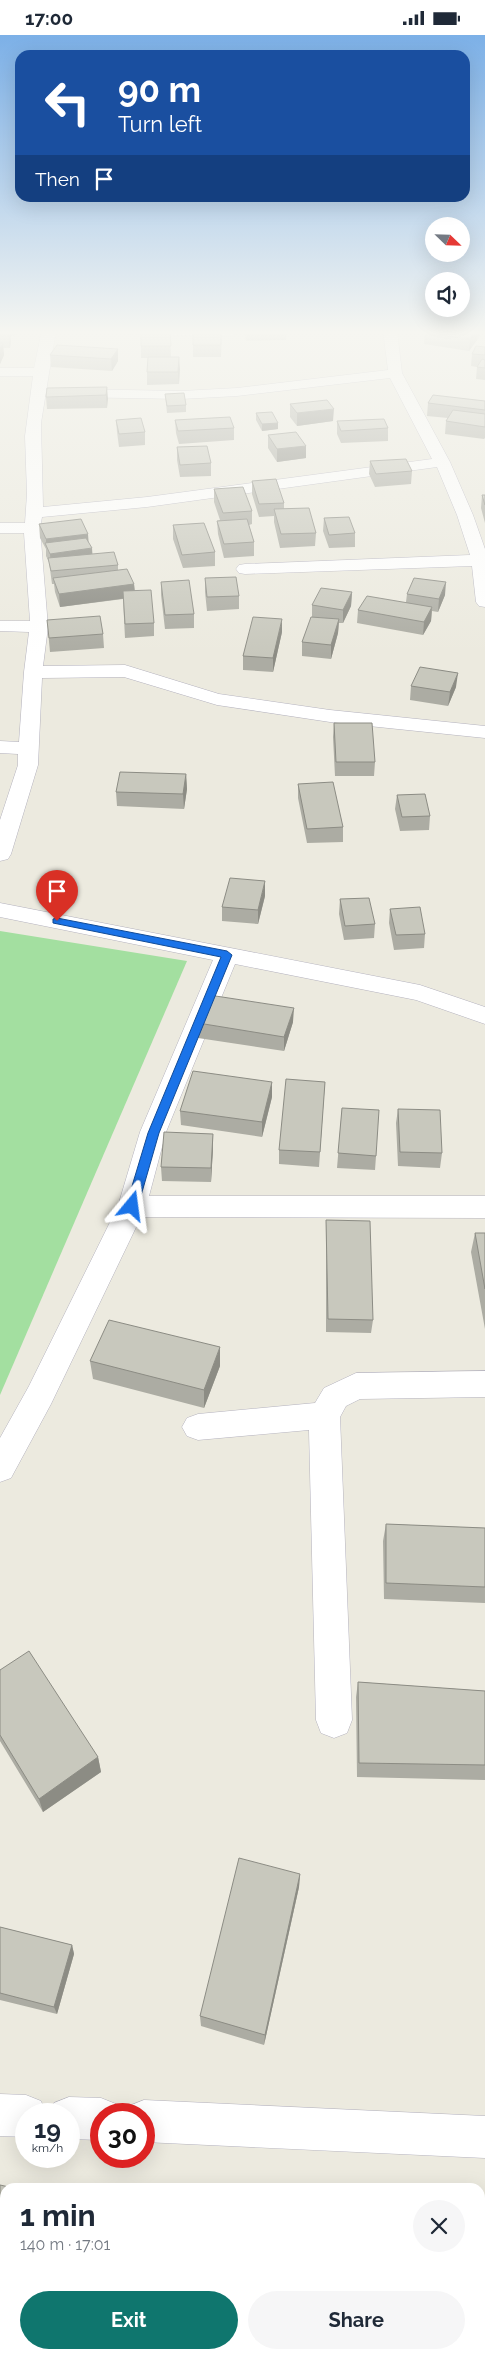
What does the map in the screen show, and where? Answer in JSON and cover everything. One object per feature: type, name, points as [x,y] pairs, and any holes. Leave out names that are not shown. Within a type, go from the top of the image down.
[{"type":"street","points":[[0,853],[28,765],[33,672],[39,627],[33,521],[33,438]]},
{"type":"street","points":[[430,438],[465,515],[482,560],[485,602]]},
{"type":"street","points":[[0,528],[147,502],[442,462]]},
{"type":"street","points":[[245,569],[482,560]]},
{"type":"street","points":[[0,626],[39,627]]},
{"type":"street","points":[[33,672],[125,671],[217,699],[330,716],[485,732]]},
{"type":"street","points":[[0,747],[29,748]]},
{"type":"street","points":[[0,910],[420,993],[485,1016]]},
{"type":"street","points":[[0,1468],[40,1395],[132,1206],[153,1133],[227,955]]},
{"type":"street","points":[[132,1206],[485,1207]]},
{"type":"street","points":[[334,1720],[324,1415],[335,1397],[356,1386],[485,1384]]},
{"type":"street","points":[[198,1427],[324,1415]]},
{"type":"street","points":[[0,2115],[15,2116]]},
{"type":"street","points":[[155,2122],[485,2137]]},
{"type":"green space","points":[[0,931],[187,961],[0,1395]]},
{"type":"building","points":[[270,438],[301,438],[306,446],[277,449]]},
{"type":"building","points":[[207,446],[211,463],[180,465],[177,447]]},
{"type":"building","points":[[406,459],[412,471],[376,474],[370,461]]},
{"type":"building","points":[[276,479],[284,503],[259,504],[252,481]]},
{"type":"building","points":[[243,487],[252,511],[223,513],[214,489]]},
{"type":"building","points":[[309,508],[316,533],[281,534],[274,509]]},
{"type":"building","points":[[349,517],[355,533],[329,535],[324,518]]},
{"type":"building","points":[[81,519],[88,534],[46,539],[39,524]]},
{"type":"building","points":[[247,519],[254,542],[224,544],[217,521]]},
{"type":"building","points":[[204,523],[215,552],[182,555],[173,525]]},
{"type":"building","points":[[86,538],[92,548],[50,554],[45,543]]},
{"type":"building","points":[[114,552],[118,565],[51,571],[48,558]]},
{"type":"building","points":[[127,569],[134,584],[59,594],[53,578]]},
{"type":"building","points":[[236,577],[239,596],[207,597],[205,578]]},
{"type":"building","points":[[414,578],[446,582],[439,599],[407,594]]},
{"type":"building","points":[[189,580],[194,614],[165,615],[161,582]]},
{"type":"building","points":[[321,588],[352,592],[343,610],[312,605]]},
{"type":"building","points":[[151,590],[154,623],[125,624],[123,591]]},
{"type":"building","points":[[367,596],[432,607],[424,622],[358,610]]},
{"type":"building","points":[[100,616],[103,634],[49,638],[47,620]]},
{"type":"building","points":[[253,617],[282,619],[273,658],[243,656]]},
{"type":"building","points":[[311,617],[339,619],[331,645],[302,642]]},
{"type":"building","points":[[420,667],[458,673],[450,692],[411,686]]},
{"type":"building","points":[[334,723],[372,723],[375,762],[336,762]]},
{"type":"building","points":[[120,772],[186,774],[183,794],[116,792]]},
{"type":"building","points":[[333,782],[343,827],[307,829],[298,784]]},
{"type":"building","points":[[425,794],[430,816],[402,817],[397,795]]},
{"type":"building","points":[[230,878],[265,881],[258,910],[222,907]]},
{"type":"building","points":[[369,898],[375,924],[345,926],[340,899]]},
{"type":"building","points":[[420,907],[425,934],[396,935],[390,909]]},
{"type":"building","points":[[209,995],[294,1008],[284,1037],[198,1023]]},
{"type":"building","points":[[193,1071],[272,1082],[262,1122],[180,1111]]},
{"type":"building","points":[[286,1079],[325,1082],[320,1152],[279,1150]]},
{"type":"building","points":[[342,1108],[379,1110],[376,1156],[338,1153]]},
{"type":"building","points":[[398,1109],[440,1110],[442,1153],[400,1152]]},
{"type":"building","points":[[164,1132],[213,1134],[211,1168],[161,1167]]},
{"type":"building","points":[[326,1220],[370,1221],[373,1320],[328,1319]]},
{"type":"building","points":[[475,1233],[485,1233],[485,1289]]},
{"type":"building","points":[[109,1320],[220,1347],[204,1390],[90,1361]]},
{"type":"building","points":[[386,1524],[485,1528],[485,1587],[386,1583]]},
{"type":"building","points":[[29,1651],[98,1757],[39,1799],[0,1735],[0,1670]]},
{"type":"building","points":[[358,1682],[485,1691],[485,1765],[359,1763]]},
{"type":"building","points":[[239,1858],[300,1874],[265,2035],[200,2016]]},
{"type":"building","points":[[0,1927],[72,1945],[54,2007],[0,1993]]},
{"type":"route","points":[[57,921],[227,955],[153,1133],[132,1206]]}]
